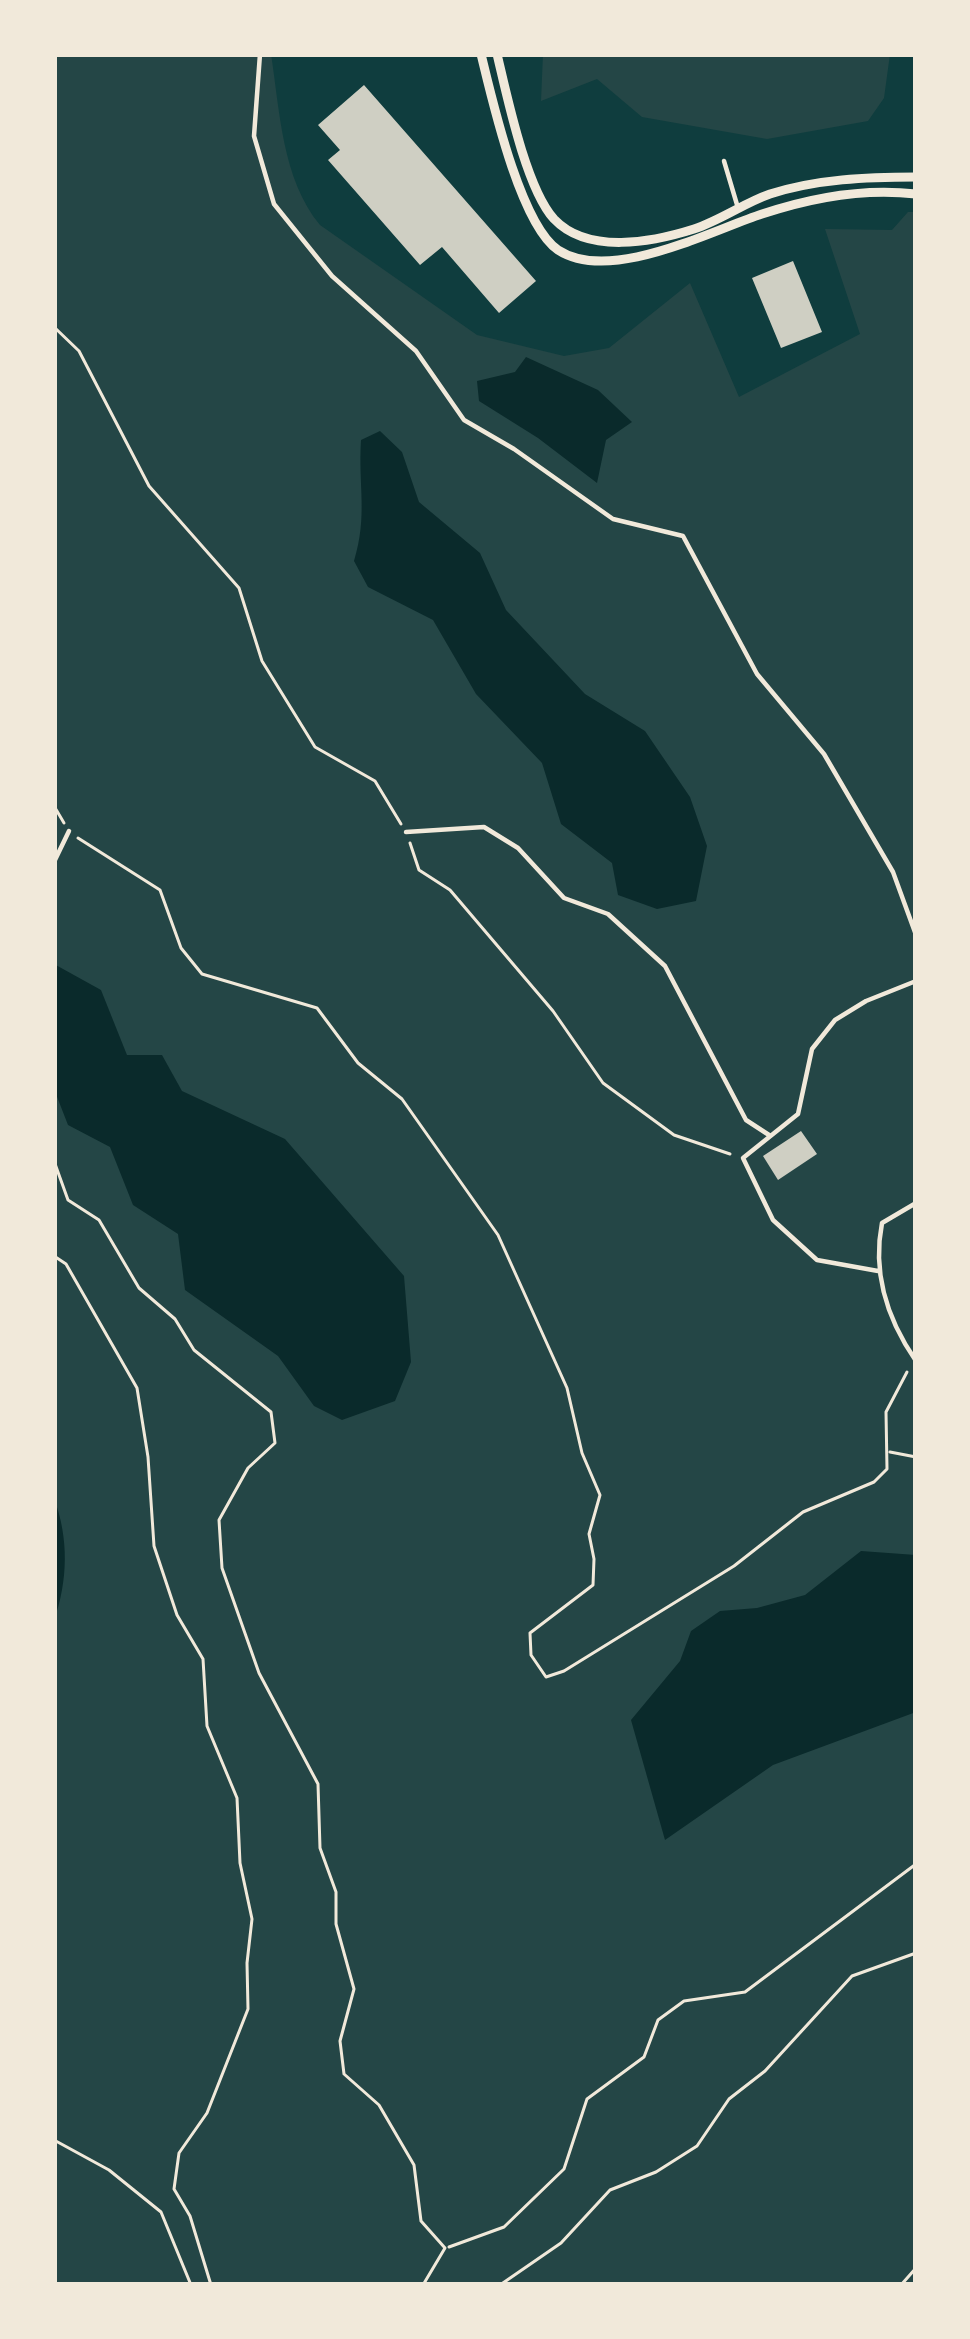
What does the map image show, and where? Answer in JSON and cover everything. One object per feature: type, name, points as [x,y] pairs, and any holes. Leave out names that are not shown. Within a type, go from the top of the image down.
[{"type":"street","points":[[481,54],[502,138],[536,224],[557,249],[587,259],[634,257],[678,248],[763,214],[842,195],[890,190],[916,194]]},
{"type":"street","points":[[497,54],[518,141],[551,216],[564,227],[600,242],[626,243],[694,229],[768,195],[824,181],[916,177]]},
{"type":"lane","points":[[260,54],[254,136],[274,204],[332,276],[416,351],[464,420],[613,519],[683,536],[758,674],[824,754],[881,852],[916,935]]},
{"type":"lane","points":[[724,161],[738,209]]},
{"type":"lane","points":[[406,832],[484,826],[518,848],[564,898],[608,914],[665,967],[746,1120],[769,1135]]},
{"type":"lane","points":[[54,862],[69,831]]},
{"type":"lane","points":[[878,1271],[817,1260],[773,1220],[743,1158],[798,1114],[812,1049],[835,1020],[866,1001],[916,981]]},
{"type":"lane","points":[[916,1203],[882,1223],[878,1271],[888,1310],[916,1361]]},
{"type":"path","points":[[54,327],[79,351],[149,486],[238,588],[262,662],[315,747],[375,782],[406,832],[419,870],[450,890],[553,1011],[603,1083],[674,1135],[743,1158]]},
{"type":"path","points":[[54,806],[69,831],[160,890],[181,948],[202,974],[317,1008],[358,1063],[402,1099],[498,1235],[567,1388],[582,1454],[600,1496],[589,1534],[592,1585],[530,1633],[531,1655],[546,1677],[564,1671],[734,1565],[803,1511],[874,1482],[887,1469],[890,1396],[916,1361]]},
{"type":"path","points":[[54,1162],[68,1200],[99,1220],[139,1288],[175,1319],[194,1350],[271,1412],[275,1443],[248,1468],[219,1520],[222,1568],[259,1673],[318,1784],[320,1848],[336,1892],[336,1924],[354,1989],[340,2042],[344,2074],[379,2105],[391,2125],[414,2165],[421,2221],[446,2248]]},
{"type":"path","points":[[54,1256],[66,1264],[137,1388],[154,1546],[177,1615],[202,1659],[207,1726],[237,1798],[241,1863],[252,1919],[248,2009],[208,2113],[179,2153],[174,2188],[190,2216],[212,2285]]},
{"type":"path","points":[[888,1452],[916,1457]]},
{"type":"path","points":[[423,2285],[446,2248],[504,2228],[564,2169],[587,2099],[644,2057],[658,2020],[684,2001],[745,1992],[916,1864]]},
{"type":"path","points":[[500,2285],[561,2243],[610,2190],[656,2172],[697,2146],[729,2098],[765,2071],[852,1976],[916,1953]]},
{"type":"path","points":[[54,2140],[109,2170],[161,2212],[191,2285]]},
{"type":"path","points":[[902,2285],[916,2268]]},
{"type":"shaded area","points":[[54,54],[271,54],[290,166],[320,225],[477,335],[564,356],[609,348],[690,283],[739,397],[860,334],[825,229],[892,230],[908,212],[916,212],[916,2285],[54,2285]]},
{"type":"shaded area","points":[[543,54],[890,54],[884,98],[868,121],[767,139],[642,117],[597,79],[541,101]]},
{"type":"shaded area","points":[[526,357],[598,390],[632,422],[606,440],[597,483],[479,401],[477,381],[515,372]]},
{"type":"shaded area","points":[[380,431],[402,452],[419,502],[480,553],[506,610],[585,694],[645,731],[690,797],[707,846],[696,901],[657,909],[618,895],[612,863],[561,824],[542,763],[476,694],[433,620],[368,587],[354,561],[362,515],[361,440]]},
{"type":"shaded area","points":[[54,964],[101,990],[127,1055],[162,1055],[182,1091],[285,1139],[404,1276],[411,1362],[395,1401],[342,1420],[314,1406],[278,1356],[185,1290],[178,1234],[133,1205],[110,1147],[68,1125],[54,1089]]},
{"type":"shaded area","points":[[54,1498],[65,1559],[54,1621]]},
{"type":"shaded area","points":[[861,1551],[916,1555],[916,1712],[773,1765],[665,1840],[631,1720],[680,1661],[691,1631],[720,1611],[757,1608],[805,1595]]},
{"type":"building","points":[[364,85],[536,281],[499,313],[442,247],[420,265],[328,160],[340,150],[318,125]]},
{"type":"building","points":[[793,261],[822,332],[781,348],[752,278]]},
{"type":"building","points":[[801,1131],[817,1154],[778,1180],[763,1156]]}]
